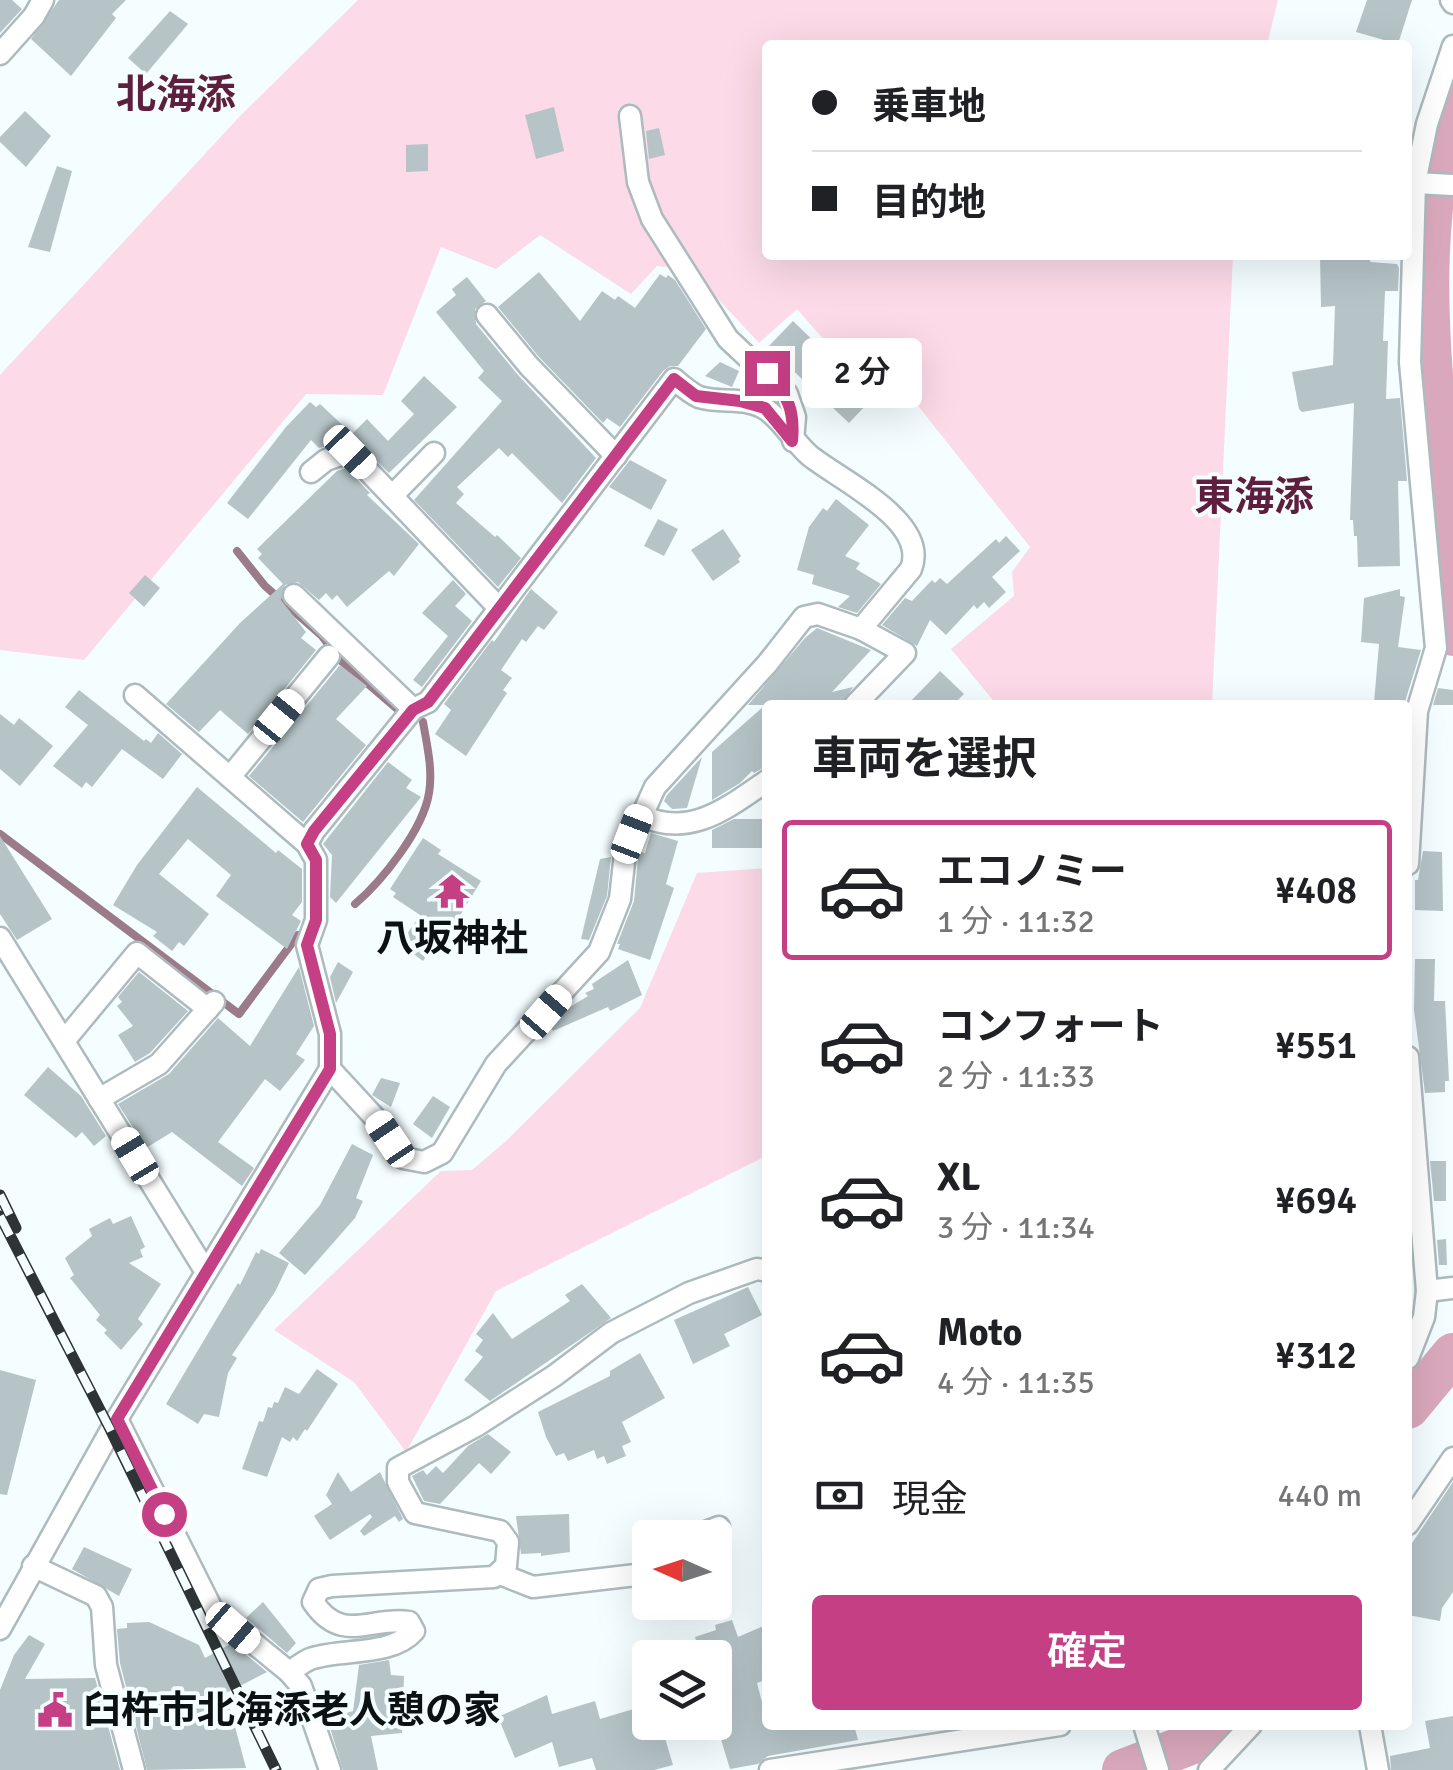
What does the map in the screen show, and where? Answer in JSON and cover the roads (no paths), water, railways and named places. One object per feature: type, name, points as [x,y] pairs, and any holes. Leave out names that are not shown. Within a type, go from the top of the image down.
[{"type":"street","points":[[0,54],[34,16],[42,0]]},
{"type":"street","points":[[1412,796],[1417,711],[1443,661],[1410,362],[1418,184],[1430,114],[1453,46]]},
{"type":"street","points":[[630,116],[638,182],[652,220],[728,339],[787,394],[794,417],[792,441]]},
{"type":"street","points":[[1418,184],[1450,185]]},
{"type":"street","points":[[488,314],[529,366],[616,456]]},
{"type":"street","points":[[307,844],[413,710],[428,702],[674,379],[696,396],[765,408],[792,441],[900,522],[915,558],[862,629]]},
{"type":"street","points":[[311,472],[326,460],[350,452],[499,608]]},
{"type":"street","points":[[392,496],[434,453]]},
{"type":"street","points":[[294,595],[413,710]]},
{"type":"street","points":[[330,1069],[377,1120],[403,1158],[424,1162],[442,1153],[496,1064],[599,952],[620,899],[625,853],[655,787],[767,664],[804,617],[818,614],[862,629],[905,653],[861,700]]},
{"type":"street","points":[[230,777],[329,656]]},
{"type":"street","points":[[0,1629],[117,1419],[330,1069],[330,1034],[307,945],[316,920],[316,860],[307,844],[135,695]]},
{"type":"street","points":[[640,815],[678,825],[699,822],[762,784]]},
{"type":"street","points":[[0,938],[206,1272]]},
{"type":"street","points":[[64,1041],[137,953],[211,1006],[159,1064],[99,1099]]},
{"type":"street","points":[[1412,1087],[1439,1289],[1412,1348]]},
{"type":"street","points":[[289,1672],[310,1660],[374,1648],[402,1640],[414,1631],[409,1622],[402,1621],[367,1627],[341,1625],[324,1615],[313,1602],[318,1590],[494,1577],[506,1566],[508,1542],[500,1531],[415,1512],[398,1482],[398,1468],[476,1426],[554,1376],[611,1333],[690,1292],[762,1270]]},
{"type":"street","points":[[117,1419],[212,1609],[301,1686],[330,1770]]},
{"type":"street","points":[[1412,1518],[1453,1458]]},
{"type":"street","points":[[33,1566],[96,1596],[102,1607],[106,1665],[134,1770]]},
{"type":"street","points":[[500,1574],[533,1587],[632,1575]]},
{"type":"street","points":[[770,1770],[1005,1730]]},
{"type":"street","points":[[1146,1730],[1158,1770]]},
{"type":"street","points":[[1208,1770],[1246,1730]]},
{"type":"street","points":[[1371,1730],[1378,1770]]},
{"type":"waterway","points":[[1453,96],[1438,164],[1428,299],[1453,635]]},
{"type":"waterway","points":[[237,551],[265,586],[322,636],[340,660],[403,714]]},
{"type":"waterway","points":[[355,904],[400,854],[425,807],[430,775],[423,722]]},
{"type":"waterway","points":[[0,834],[239,1014],[298,935]]},
{"type":"waterway","points":[[1412,1403],[1453,1354]]},
{"type":"waterway","points":[[1123,1770],[1211,1736],[1217,1730]]},
{"type":"railway","points":[[0,1195],[16,1228]]},
{"type":"railway","points":[[0,1216],[111,1431],[276,1770]]},
{"type":"place","name":"八坂神社","points":[[452,891]]},
{"type":"place","name":"臼杵市北海添老人憩の家","points":[[55,1710]]},
{"type":"district","name":"北海添","points":[[176,95]]},
{"type":"district","name":"東海添","points":[[1254,497]]}]
